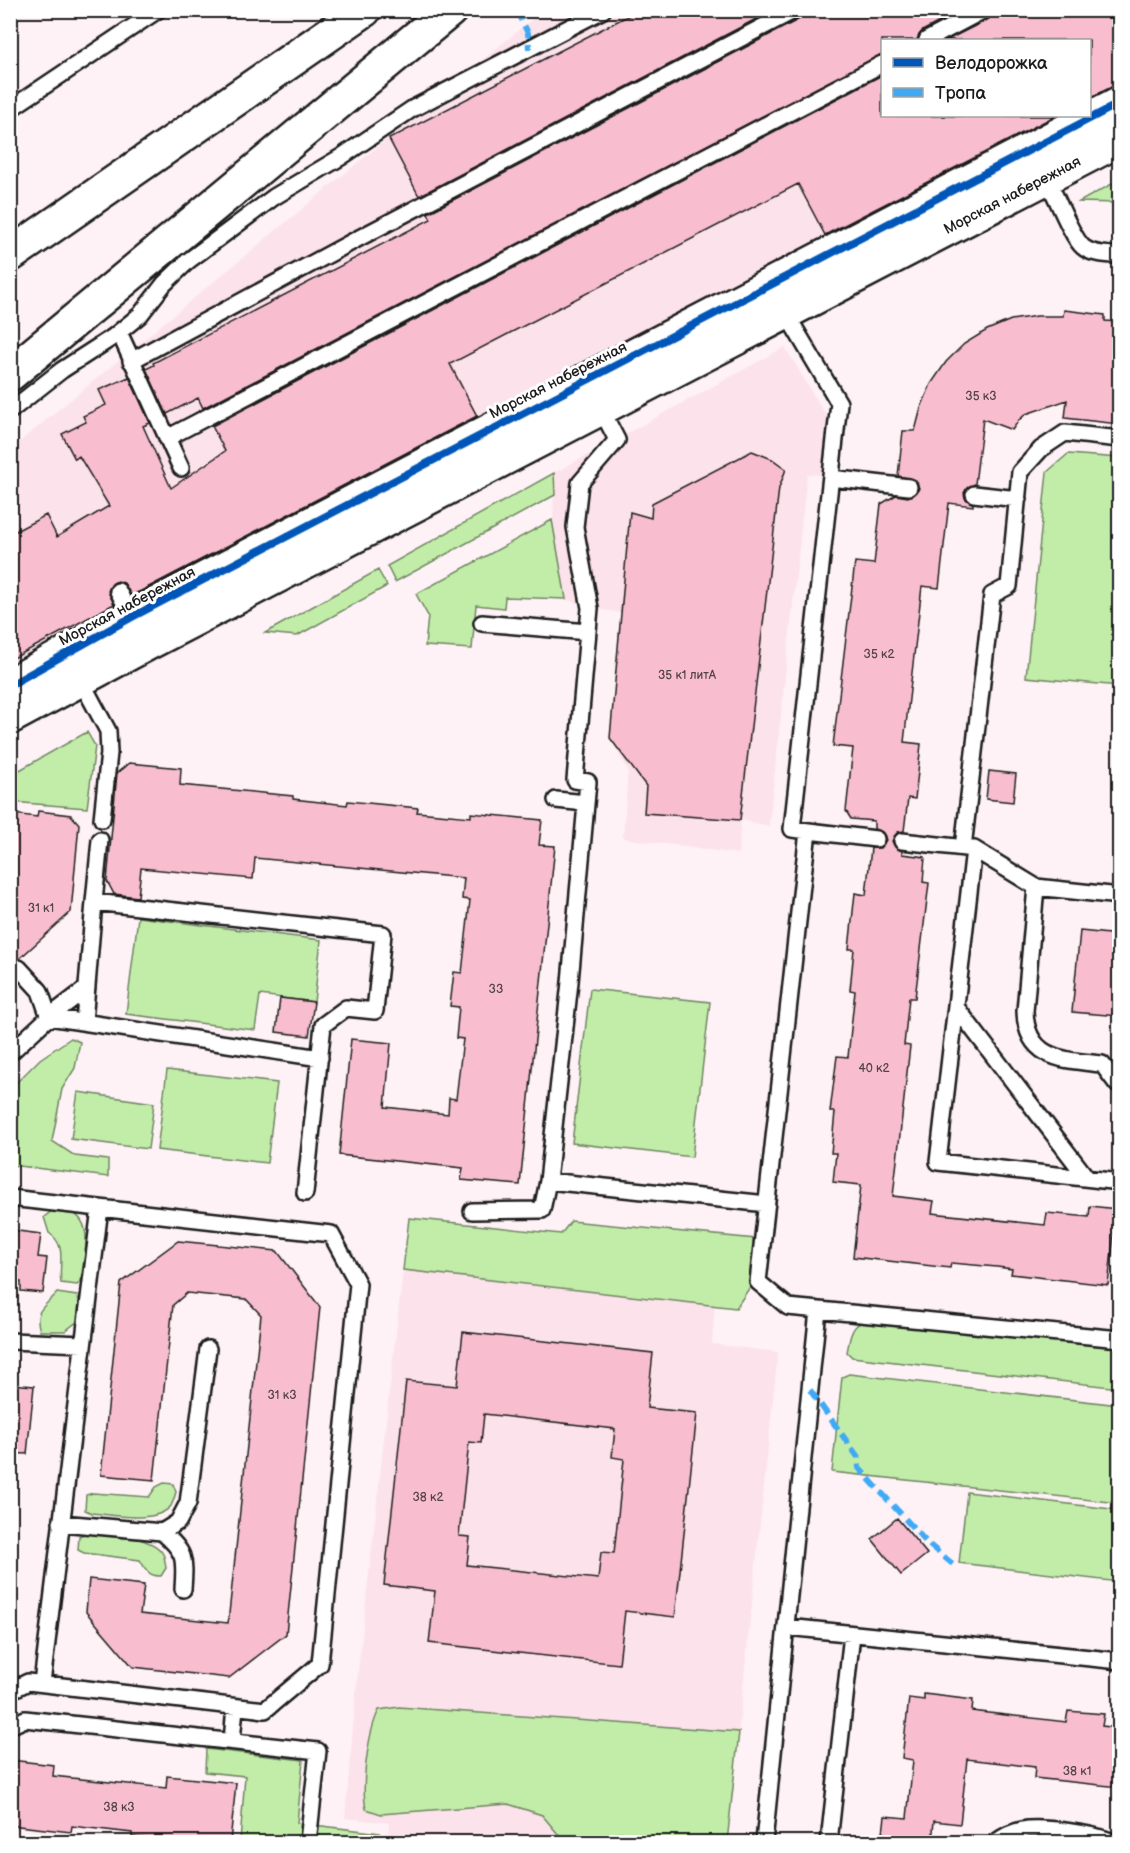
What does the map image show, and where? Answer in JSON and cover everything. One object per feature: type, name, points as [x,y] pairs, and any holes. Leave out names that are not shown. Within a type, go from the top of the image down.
[{"type":"street","points":[[10,255],[364,10]]},
{"type":"street","points":[[10,374],[450,10]]},
{"type":"street","name":"Морская набережная","points":[[132,618],[601,409],[786,314],[1038,163],[1119,104]]},
{"type":"street","name":"Морская набережная","points":[[10,717],[132,618],[770,285],[1038,163],[1119,139]]},
{"type":"street","name":"Морская набережная","points":[[10,685],[73,667]]},
{"type":"lane","points":[[10,109],[158,10]]},
{"type":"lane","points":[[10,411],[62,370],[140,315],[164,284],[188,261],[274,197],[341,157],[412,109],[603,10]]},
{"type":"lane","points":[[131,361],[372,231],[795,10]]},
{"type":"lane","points":[[929,39],[984,10]]},
{"type":"lane","points":[[167,438],[881,65]]},
{"type":"lane","points":[[1038,163],[1083,247],[1094,253],[1119,256]]},
{"type":"lane","points":[[770,285],[839,403],[792,829],[876,839]]},
{"type":"lane","points":[[119,332],[181,468]]},
{"type":"lane","points":[[472,1211],[542,1210],[548,1181],[570,982],[588,782],[575,780],[590,608],[575,527],[580,483],[617,440],[601,409]]},
{"type":"lane","points":[[1119,439],[1065,433],[1041,449],[1020,472],[1009,586],[992,595],[956,1007],[938,1162],[1119,1182]]},
{"type":"lane","points":[[831,478],[909,487]]},
{"type":"lane","points":[[974,495],[1018,499]]},
{"type":"lane","points":[[482,623],[588,632]]},
{"type":"lane","points":[[73,667],[108,731],[109,753],[102,819]]},
{"type":"lane","points":[[556,800],[586,803]]},
{"type":"lane","points":[[808,831],[758,1282],[788,1306],[1119,1339]]},
{"type":"lane","points":[[84,1022],[100,840]]},
{"type":"lane","points":[[902,841],[969,848],[1036,887],[1119,896]]},
{"type":"lane","points":[[1036,887],[1025,1011],[1025,1022],[1029,1034],[1043,1051],[1053,1057],[1102,1064],[1119,1084]]},
{"type":"lane","points":[[94,902],[383,934],[375,1011],[346,1008],[323,1025],[305,1193]]},
{"type":"lane","points":[[19,968],[40,991],[49,1017]]},
{"type":"lane","points":[[10,1053],[49,1017],[87,988]]},
{"type":"lane","points":[[956,1007],[1087,1178]]},
{"type":"lane","points":[[49,1017],[320,1058]]},
{"type":"lane","points":[[548,1181],[767,1204]]},
{"type":"lane","points":[[10,1198],[331,1234],[358,1284],[320,1664],[265,1710],[42,1683],[28,1682],[10,1691]]},
{"type":"lane","points":[[42,1683],[100,1208]]},
{"type":"lane","points":[[764,1842],[818,1310]]},
{"type":"lane","points":[[10,1341],[83,1344]]},
{"type":"lane","points":[[162,1532],[177,1522],[188,1503],[208,1350]]},
{"type":"lane","points":[[62,1523],[162,1532],[178,1545],[184,1565],[183,1589]]},
{"type":"lane","points":[[787,1627],[1119,1661]]},
{"type":"lane","points":[[829,1842],[852,1634]]},
{"type":"lane","points":[[232,1741],[235,1707]]},
{"type":"lane","points":[[10,1726],[25,1719],[318,1751],[308,1842]]},
{"type":"lane","points":[[996,1842],[1010,1833],[1037,1829],[1092,1835],[1112,1842]]},
{"type":"shaded area","points":[[542,11],[1119,11],[1119,85],[1091,99],[1091,39],[881,39],[881,117],[1058,117],[11,662],[11,449]]},
{"type":"shaded area","points":[[785,347],[828,419],[822,475],[807,474],[769,826],[741,820],[738,854],[623,838],[628,770],[610,738],[621,613],[590,608],[566,599],[553,527],[554,473]]},
{"type":"shaded area","points":[[403,1270],[715,1305],[712,1344],[778,1352],[727,1842],[388,1842],[389,1823],[345,1818],[358,1671]]},
{"type":"green space","points":[[1119,180],[1119,203],[1079,202]]},
{"type":"green space","points":[[1068,454],[1119,458],[1119,686],[1026,677],[1047,472]]},
{"type":"green space","points":[[554,473],[555,495],[395,582],[387,566]]},
{"type":"green space","points":[[552,520],[566,599],[505,597],[504,608],[476,605],[472,649],[425,646],[428,616],[416,594]]},
{"type":"green space","points":[[378,570],[387,586],[297,636],[265,633]]},
{"type":"green space","points":[[87,732],[95,746],[87,808],[11,802],[16,772]]},
{"type":"green space","points":[[138,917],[321,940],[314,1002],[260,995],[255,1030],[126,1014]]},
{"type":"green space","points":[[590,989],[710,1002],[692,1157],[572,1143]]},
{"type":"green space","points":[[71,1038],[80,1042],[75,1068],[62,1089],[52,1141],[75,1156],[108,1160],[108,1177],[11,1165],[11,1088],[40,1059]]},
{"type":"green space","points":[[167,1070],[277,1083],[267,1163],[157,1150]]},
{"type":"green space","points":[[78,1092],[154,1103],[148,1149],[71,1139]]},
{"type":"green space","points":[[57,1207],[79,1217],[84,1225],[86,1246],[81,1281],[77,1285],[61,1283],[60,1250],[55,1238],[49,1233],[44,1217]]},
{"type":"green space","points":[[409,1218],[561,1234],[571,1221],[756,1239],[750,1287],[736,1308],[403,1270]]},
{"type":"green space","points":[[57,1293],[77,1296],[79,1300],[78,1321],[65,1331],[40,1331],[39,1313]]},
{"type":"green space","points":[[877,1317],[1119,1347],[1119,1388],[852,1357],[847,1352],[854,1328],[862,1322]]},
{"type":"green space","points":[[849,1374],[1119,1405],[1119,1503],[832,1472],[842,1377]]},
{"type":"green space","points":[[164,1483],[173,1484],[176,1494],[171,1506],[164,1512],[145,1517],[134,1517],[92,1513],[85,1510],[86,1495],[93,1493],[149,1497],[156,1487]]},
{"type":"green space","points":[[967,1492],[1119,1510],[1119,1582],[959,1563]]},
{"type":"green space","points":[[87,1533],[140,1539],[157,1547],[163,1554],[166,1568],[161,1576],[157,1576],[148,1572],[140,1560],[84,1553],[78,1550],[79,1536]]},
{"type":"green space","points":[[399,1707],[739,1732],[727,1842],[636,1842],[655,1838],[620,1832],[596,1840],[571,1841],[558,1834],[542,1815],[508,1804],[381,1814],[366,1809],[365,1773],[375,1720],[379,1710]]},
{"type":"green space","points":[[206,1749],[303,1760],[297,1823],[380,1833],[379,1842],[240,1842],[245,1776],[205,1772]]},
{"type":"building","points":[[639,10],[773,10],[419,196],[389,139]]},
{"type":"building","points":[[805,10],[962,10],[922,31],[917,39],[881,39],[881,55],[203,408],[198,398],[167,414],[146,369],[154,365],[153,363],[431,219],[428,213],[800,19]]},
{"type":"building","points":[[994,10],[1119,10],[1119,84],[1091,97],[1091,39],[949,39],[989,19]]},
{"type":"building","points":[[881,76],[881,117],[1053,117],[825,235],[798,184],[450,364],[477,416],[141,591],[131,595],[124,583],[118,581],[113,583],[108,591],[114,604],[10,660],[10,534],[46,515],[57,537],[109,506],[79,456],[75,459],[62,434],[86,422],[83,416],[106,405],[99,390],[129,377],[150,423],[143,426],[171,488],[225,451],[212,426]]},
{"type":"building","points":[[1064,310],[1105,315],[1105,321],[1119,322],[1119,424],[1065,418],[1067,400],[1026,414],[1012,430],[983,419],[975,484],[967,488],[964,493],[965,498],[973,506],[949,503],[939,588],[922,586],[904,742],[921,744],[915,799],[908,798],[904,831],[898,832],[892,841],[896,848],[902,851],[902,854],[925,857],[923,882],[929,883],[915,998],[909,998],[904,1045],[910,1046],[893,1196],[934,1201],[932,1213],[1045,1225],[1047,1213],[1089,1217],[1090,1206],[1117,1209],[1108,1285],[1011,1274],[1012,1269],[997,1267],[951,1263],[950,1268],[853,1257],[861,1185],[833,1182],[836,1153],[831,1153],[835,1112],[830,1112],[837,1056],[848,1057],[855,991],[850,990],[854,949],[849,949],[855,893],[866,895],[871,848],[880,848],[886,840],[882,832],[874,829],[874,821],[851,819],[846,811],[853,748],[833,746],[855,562],[874,564],[881,504],[896,495],[908,497],[917,492],[919,488],[915,480],[898,476],[903,431],[915,431],[931,384],[946,362],[964,344],[987,330],[1011,320],[1037,316],[1063,316]]},
{"type":"building","points":[[752,451],[772,459],[786,469],[779,488],[740,820],[644,813],[646,786],[610,738],[630,512],[651,518],[652,503]]},
{"type":"building","points":[[129,763],[181,768],[180,785],[293,796],[293,799],[347,805],[348,801],[418,808],[417,812],[471,817],[471,813],[542,820],[539,845],[555,846],[520,1185],[461,1180],[463,1168],[339,1155],[351,1039],[391,1043],[385,1107],[448,1114],[449,1098],[456,1099],[463,1039],[456,1038],[459,1007],[450,1006],[454,972],[462,973],[470,900],[462,899],[464,878],[255,858],[253,879],[141,868],[138,897],[114,894],[107,881],[117,773]]},
{"type":"building","points":[[989,771],[1016,774],[1013,802],[986,799]]},
{"type":"building","points":[[38,811],[71,815],[79,824],[71,912],[19,959],[13,960],[10,964],[10,846],[13,814],[37,817]]},
{"type":"building","points":[[1080,931],[1119,935],[1119,1016],[1072,1012]]},
{"type":"building","points":[[280,998],[314,1002],[309,1036],[276,1032]]},
{"type":"building","points":[[10,1230],[41,1234],[38,1257],[47,1258],[43,1293],[21,1291],[21,1282],[10,1281]]},
{"type":"building","points":[[178,1241],[277,1251],[320,1307],[286,1634],[229,1678],[133,1667],[86,1612],[89,1579],[144,1585],[140,1614],[228,1623],[261,1315],[246,1299],[187,1293],[173,1305],[154,1480],[101,1475],[121,1283]]},
{"type":"building","points":[[463,1332],[653,1353],[647,1408],[697,1413],[675,1617],[625,1611],[619,1664],[429,1643],[435,1591],[384,1585],[406,1381],[457,1386]],"holes":[[[484,1414],[615,1429],[612,1457],[624,1459],[614,1553],[601,1552],[598,1579],[467,1565],[470,1537],[459,1536],[469,1442],[481,1443]]]},
{"type":"building","points":[[10,1384],[34,1386],[27,1454],[10,1453]]},
{"type":"building","points":[[897,1518],[927,1554],[901,1575],[872,1539]]},
{"type":"building","points":[[924,1694],[973,1700],[972,1711],[1066,1722],[1068,1711],[1104,1714],[1102,1726],[1119,1728],[1119,1787],[1034,1778],[1035,1767],[967,1759],[960,1824],[934,1821],[932,1842],[882,1842],[885,1816],[907,1818],[913,1760],[902,1758],[909,1698],[924,1700]]},
{"type":"building","points":[[10,1760],[54,1765],[53,1776],[166,1788],[167,1776],[236,1783],[230,1842],[158,1842],[158,1840],[132,1837],[132,1833],[72,1826],[71,1832],[10,1825]]},
{"type":"marked path","points":[[516,10],[528,33],[529,49]]},
{"type":"marked path","points":[[810,1390],[858,1457],[859,1468],[928,1544],[954,1565]]},
{"type":"cycle path","points":[[10,685],[132,617],[1120,103]]}]
